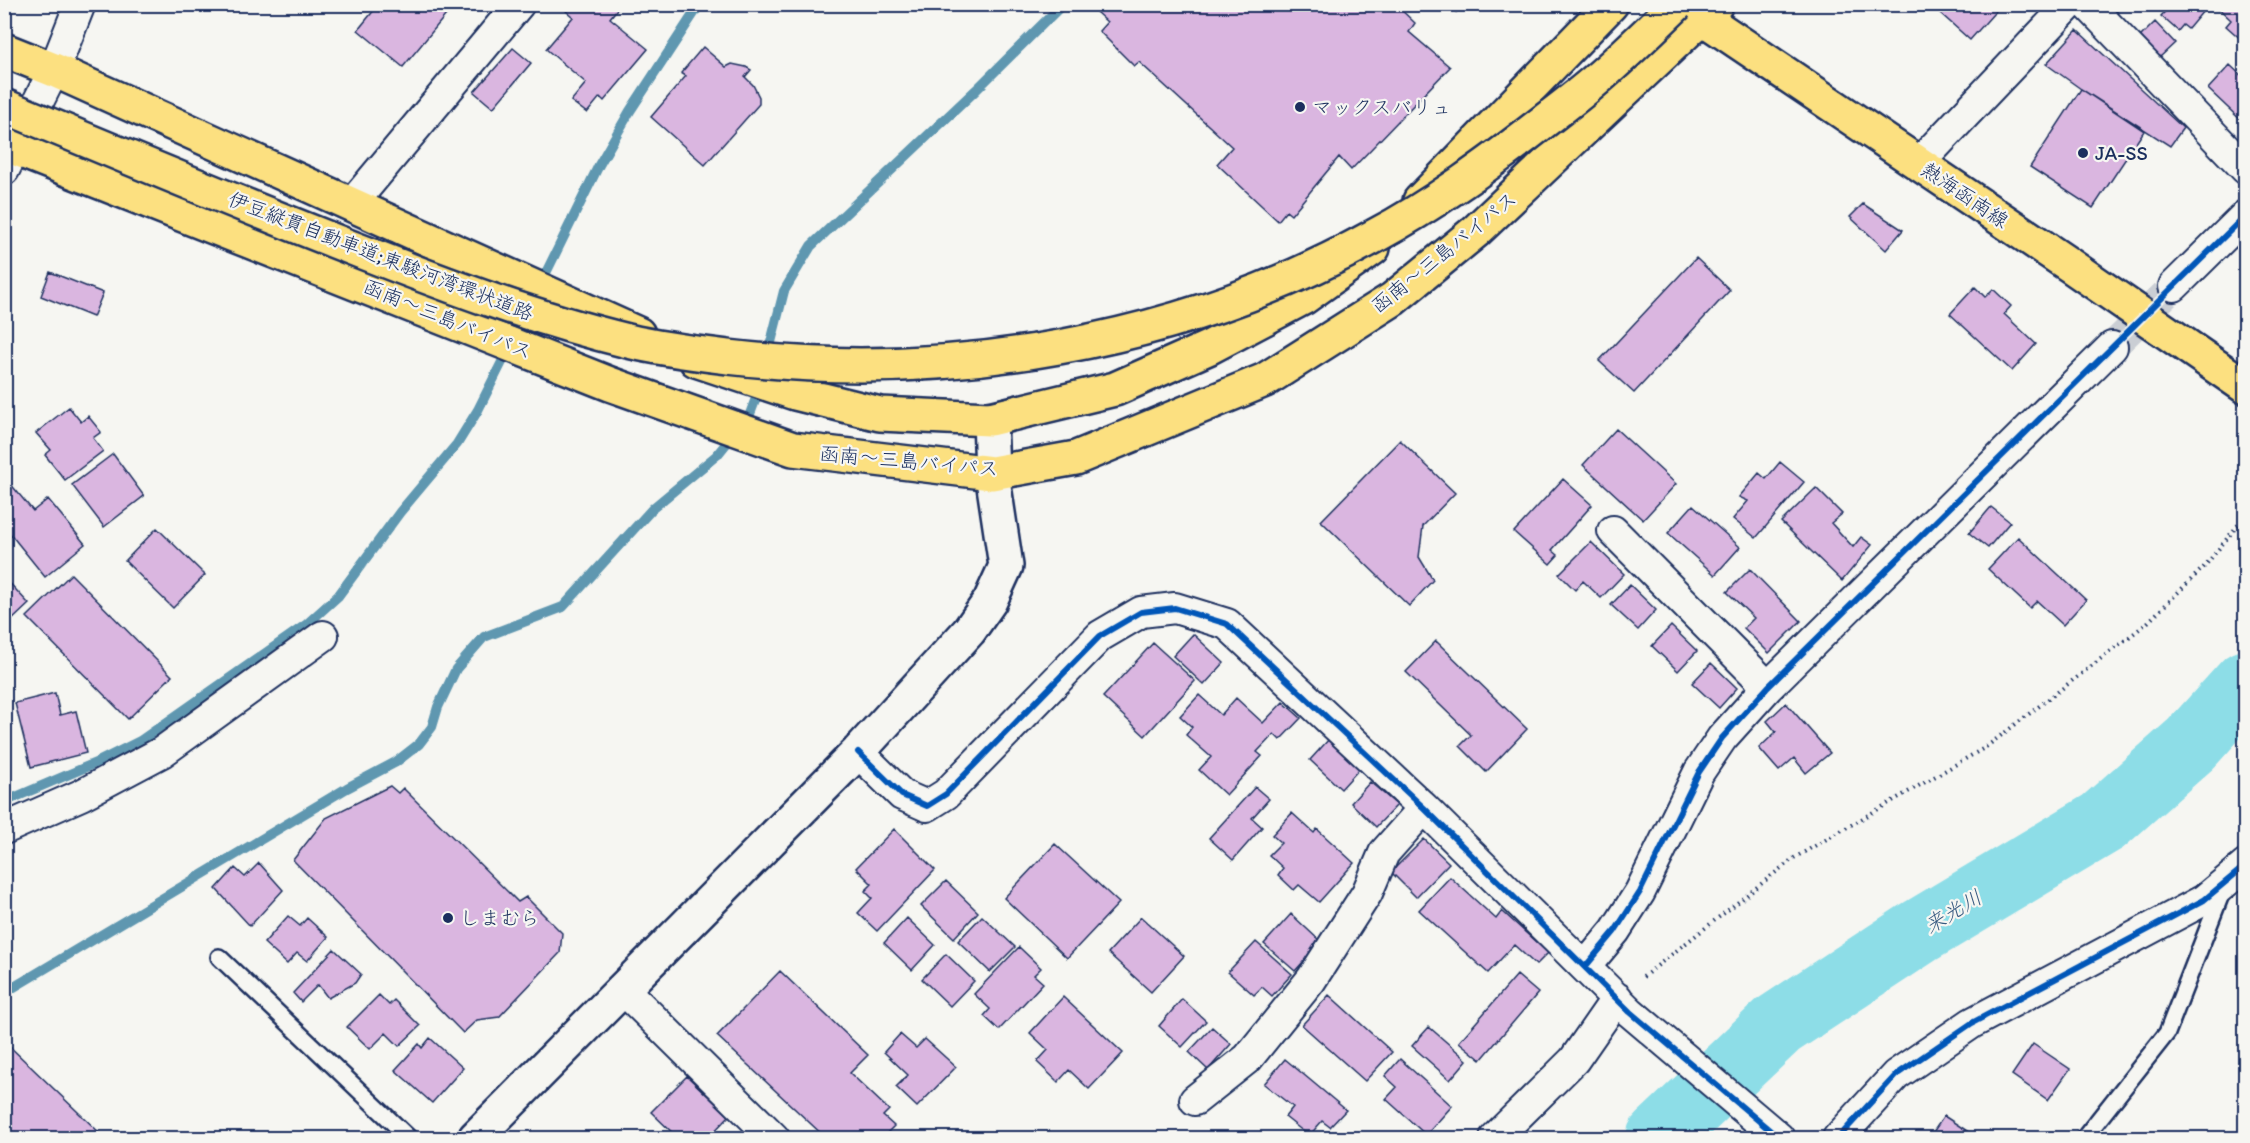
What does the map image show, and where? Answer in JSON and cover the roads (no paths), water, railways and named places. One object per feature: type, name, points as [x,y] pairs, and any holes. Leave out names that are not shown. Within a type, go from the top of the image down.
[{"type":"main road","points":[[4,50],[54,70],[702,362],[795,393],[880,414],[990,419],[1115,389],[1210,347],[1303,298],[1382,241],[1611,4]]},
{"type":"main road","name":"熱海函南線","points":[[1695,8],[1918,164],[2072,266],[2246,387]]},
{"type":"main road","name":"伊豆縦貫自動車道;東駿河湾環状道路","points":[[4,106],[306,230],[442,283],[555,321],[630,342],[781,363],[858,365],[944,362],[1035,351],[1123,334],[1200,312],[1261,290],[1317,266],[1376,236],[1438,198],[1504,153],[1595,81],[1695,8]]},
{"type":"main road","name":"函南～三島バイパス","points":[[8,154],[610,384],[793,449],[992,473],[1076,458],[1265,380],[1393,299],[1476,231],[1695,8]]},
{"type":"street","points":[[8,154],[54,70],[80,4]]},
{"type":"street","points":[[351,205],[519,4]]},
{"type":"street","points":[[1918,164],[2070,4]]},
{"type":"street","points":[[2087,4],[2246,169]]},
{"type":"street","points":[[2174,286],[2246,215]]},
{"type":"street","points":[[1586,967],[1615,932],[1640,892],[1700,772],[1722,738],[1768,687],[2112,347]]},
{"type":"street","points":[[475,1138],[858,752],[969,631],[990,601],[1006,566],[992,473],[990,419]]},
{"type":"street","points":[[1612,531],[1768,687]]},
{"type":"street","points":[[858,752],[902,795],[927,806],[946,794],[1100,636],[1141,612],[1175,608],[1227,624],[1424,808],[1624,1005],[1779,1138]]},
{"type":"street","points":[[4,829],[81,795],[162,752],[323,636]]},
{"type":"street","points":[[1195,1100],[1248,1058],[1311,980],[1366,893],[1384,853],[1424,808]]},
{"type":"street","points":[[1838,1138],[1896,1075],[1972,1023],[2205,900],[2236,873]]},
{"type":"street","points":[[624,990],[774,1138]]},
{"type":"street","points":[[1495,1138],[1574,1060],[1624,1005]]},
{"type":"lane","points":[[2084,1138],[2167,1033],[2236,873]]},
{"type":"lane","points":[[219,957],[409,1138]]},
{"type":"waterway","points":[[540,285],[599,165],[630,111],[700,4]]},
{"type":"waterway","points":[[767,358],[784,291],[811,246],[1063,4]]},
{"type":"waterway","points":[[4,802],[100,761],[140,741],[307,624],[338,596],[400,512],[457,444],[478,410],[525,316]]},
{"type":"waterway","points":[[4,993],[347,788],[396,762],[419,744],[432,727],[438,707],[456,669],[484,637],[563,607],[653,508],[717,455],[750,414],[761,385]]},
{"type":"waterway","name":"来光川","points":[[1659,1138],[1778,1025],[1919,932],[2103,822],[2191,744],[2246,683]]},
{"type":"tunnel","points":[[2112,347],[2174,286]]},
{"type":"place","name":"マックスバリュ","points":[[1300,107]]},
{"type":"place","name":"JA-SS","points":[[2083,153]]},
{"type":"place","name":"しまむら","points":[[448,918]]}]
